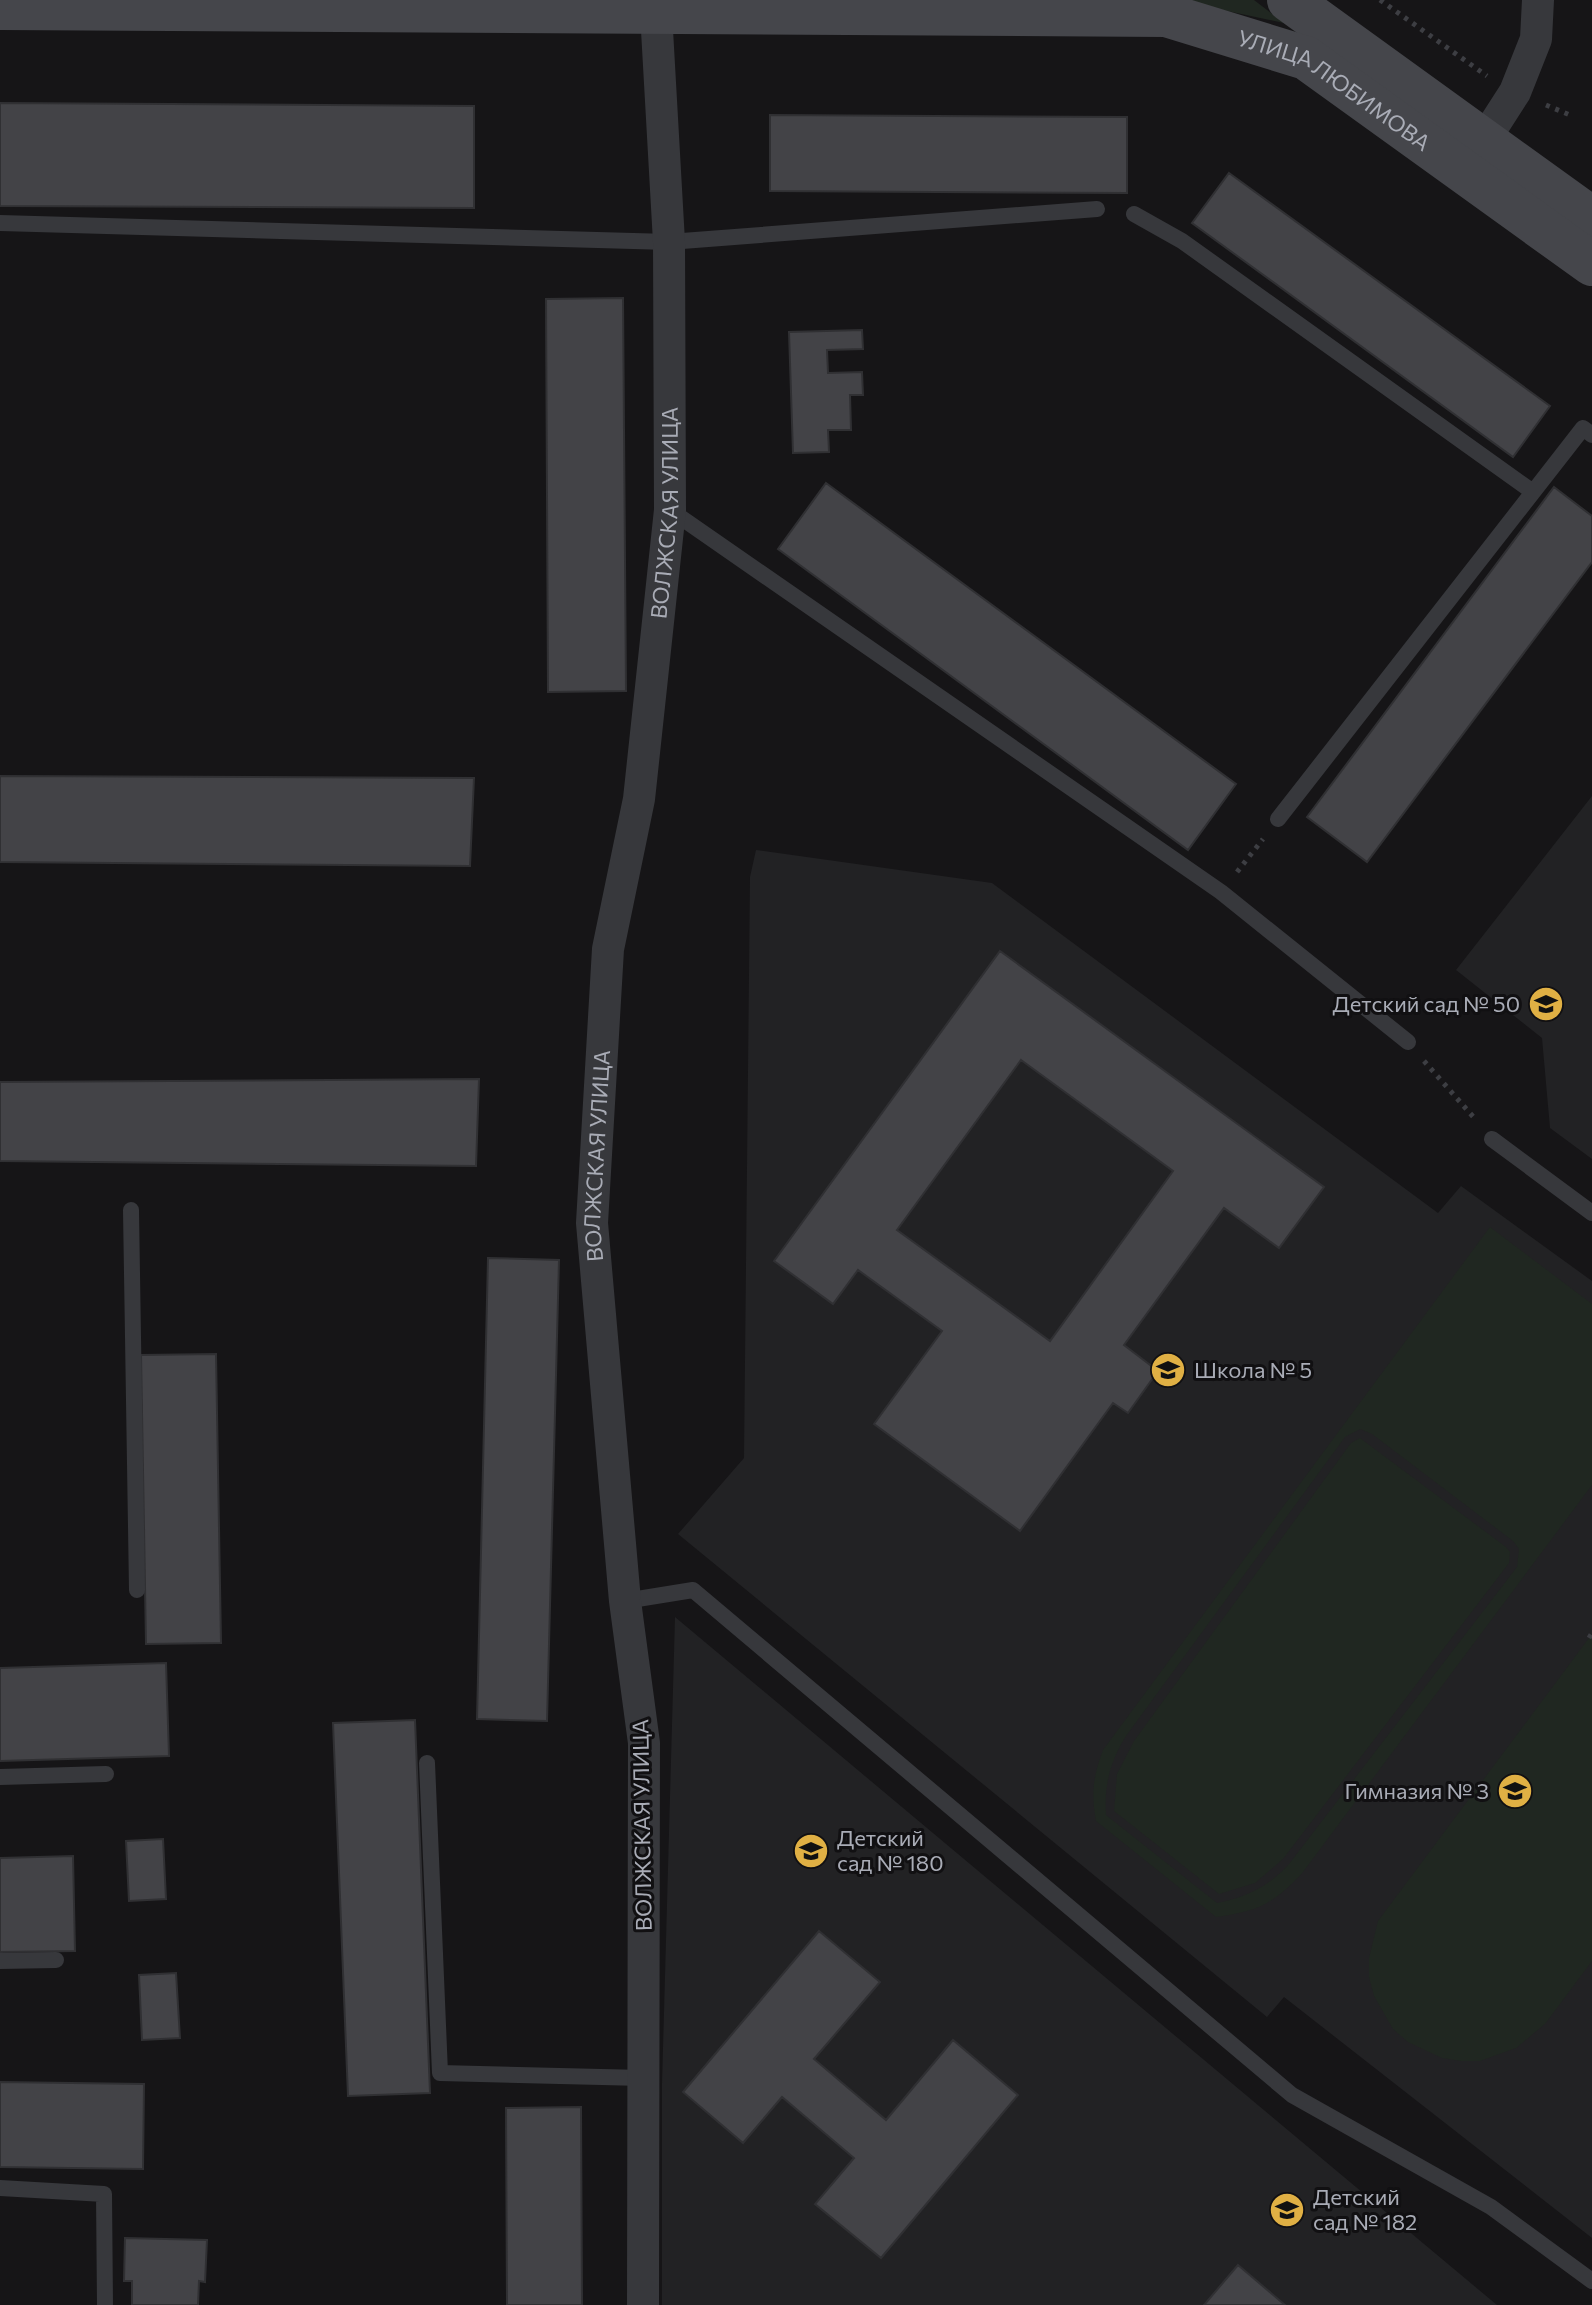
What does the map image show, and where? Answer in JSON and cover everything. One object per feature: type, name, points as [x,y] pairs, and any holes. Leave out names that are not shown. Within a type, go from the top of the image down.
[{"type":"main road","name":"УЛИЦА ЛЮБИМОВА","points":[[1289,0],[1474,157],[1592,264]]},
{"type":"main road","name":"УЛИЦА ЛЮБИМОВА","points":[[0,8],[661,10],[1037,7],[1166,15],[1306,58],[1474,157],[1592,219]]},
{"type":"street","points":[[1474,157],[1515,92],[1536,39],[1538,0]]},
{"type":"street","name":"ВОЛЖСКАЯ УЛИЦА","points":[[643,2305],[644,1743],[625,1601],[592,1223],[608,949],[639,799],[670,510],[669,242],[657,30],[661,10]]},
{"type":"lane","points":[[0,223],[669,242],[1097,209]]},
{"type":"lane","points":[[1134,214],[1182,241],[1533,492]]},
{"type":"lane","points":[[1278,819],[1583,428],[1592,435]]},
{"type":"lane","points":[[670,510],[1221,892],[1408,1042]]},
{"type":"lane","points":[[1492,1139],[1592,1213]]},
{"type":"lane","points":[[131,1210],[137,1590]]},
{"type":"lane","points":[[625,1601],[693,1590],[1292,2095],[1491,2207],[1592,2281]]},
{"type":"lane","points":[[427,1763],[440,2073],[643,2078]]},
{"type":"lane","points":[[0,1777],[106,1774]]},
{"type":"lane","points":[[0,1961],[56,1960]]},
{"type":"lane","points":[[0,2188],[104,2194],[105,2305]]},
{"type":"path","points":[[1380,0],[1488,77]]},
{"type":"path","points":[[1221,892],[1278,819]]},
{"type":"path","points":[[1408,1042],[1492,1139]]},
{"type":"shaded area","points":[[1146,0],[1254,0],[1284,23],[1199,5]]},
{"type":"shaded area","name":"Детский сад № 50","points":[[1592,796],[1592,1159],[1550,1128],[1542,1038],[1456,970]]},
{"type":"shaded area","name":"Школа № 5","points":[[756,850],[992,883],[1438,1213],[1461,1186],[1592,1281],[1592,2238],[1284,1997],[1267,2017],[678,1534],[744,1458],[750,877]]},
{"type":"shaded area","points":[[1490,1227],[1592,1304],[1592,1485],[1303,1872],[1283,1892],[1254,1909],[1216,1917],[1096,1821],[1094,1785],[1103,1750]],"holes":[[[1360,1429],[1372,1434],[1513,1541],[1519,1549],[1517,1567],[1289,1864],[1256,1890],[1217,1903],[1106,1815],[1107,1784],[1112,1765],[1126,1736],[1345,1437]]]},
{"type":"shaded area","points":[[1360,1438],[1506,1547],[1510,1552],[1509,1563],[1283,1859],[1255,1883],[1219,1894],[1114,1811],[1117,1774],[1134,1741],[1351,1443]]},
{"type":"shaded area","name":"Детский сад № 180","points":[[675,1617],[1497,2305],[662,2305],[662,2084]]},
{"type":"shaded area","points":[[1592,1634],[1592,1961],[1545,2024],[1516,2048],[1480,2061],[1442,2058],[1408,2042],[1393,2029],[1374,1996],[1369,1977],[1369,1958],[1378,1921]]},
{"type":"building","points":[[0,103],[474,106],[474,208],[0,206]]},
{"type":"building","points":[[770,115],[1127,117],[1127,193],[770,191]]},
{"type":"building","points":[[1229,173],[1550,406],[1513,457],[1192,223]]},
{"type":"building","points":[[623,298],[626,691],[548,692],[546,299]]},
{"type":"building","points":[[862,330],[863,349],[827,350],[828,373],[862,372],[863,395],[850,395],[851,430],[828,430],[829,452],[793,453],[789,332]]},
{"type":"building","points":[[826,483],[1236,784],[1188,850],[778,549]]},
{"type":"building","points":[[1554,487],[1592,516],[1592,562],[1367,862],[1307,817]]},
{"type":"building","points":[[0,776],[474,778],[470,866],[0,862]]},
{"type":"building","points":[[1000,951],[1324,1187],[1279,1248],[1224,1208],[1124,1345],[1158,1371],[1128,1413],[1113,1403],[1020,1531],[874,1424],[942,1331],[858,1270],[833,1304],[774,1261]],"holes":[[[1021,1060],[1173,1171],[1050,1341],[897,1230]]]},
{"type":"building","points":[[479,1079],[476,1166],[0,1161],[0,1082]]},
{"type":"building","points":[[488,1258],[559,1260],[547,1721],[477,1719]]},
{"type":"building","points":[[216,1354],[221,1643],[146,1644],[141,1355]]},
{"type":"building","points":[[166,1663],[169,1756],[0,1761],[0,1668]]},
{"type":"building","points":[[415,1720],[430,2093],[348,2096],[333,1723]]},
{"type":"building","points":[[163,1839],[166,1899],[129,1901],[126,1841]]},
{"type":"building","points":[[73,1856],[75,1951],[0,1952],[0,1858]]},
{"type":"building","points":[[819,1931],[880,1982],[814,2059],[886,2120],[953,2040],[1018,2095],[881,2258],[815,2204],[854,2158],[782,2097],[743,2143],[683,2092]]},
{"type":"building","points":[[176,1973],[180,2038],[142,2040],[139,1975]]},
{"type":"building","points":[[0,2082],[144,2084],[143,2169],[0,2167]]},
{"type":"building","points":[[581,2107],[582,2305],[507,2305],[506,2108]]},
{"type":"building","points":[[125,2238],[207,2240],[205,2282],[199,2281],[198,2305],[132,2305],[132,2281],[124,2281]]},
{"type":"building","points":[[1238,2265],[1285,2305],[1204,2305]]},
{"type":"place","name":"Детский сад № 50","points":[[1546,1004]]},
{"type":"place","name":"Школа № 5","points":[[1168,1370]]},
{"type":"place","name":"Гимназия № 3","points":[[1515,1791]]},
{"type":"place","name":"Детский сад № 180","points":[[811,1851]]},
{"type":"place","name":"Детский сад № 182","points":[[1287,2210]]}]
